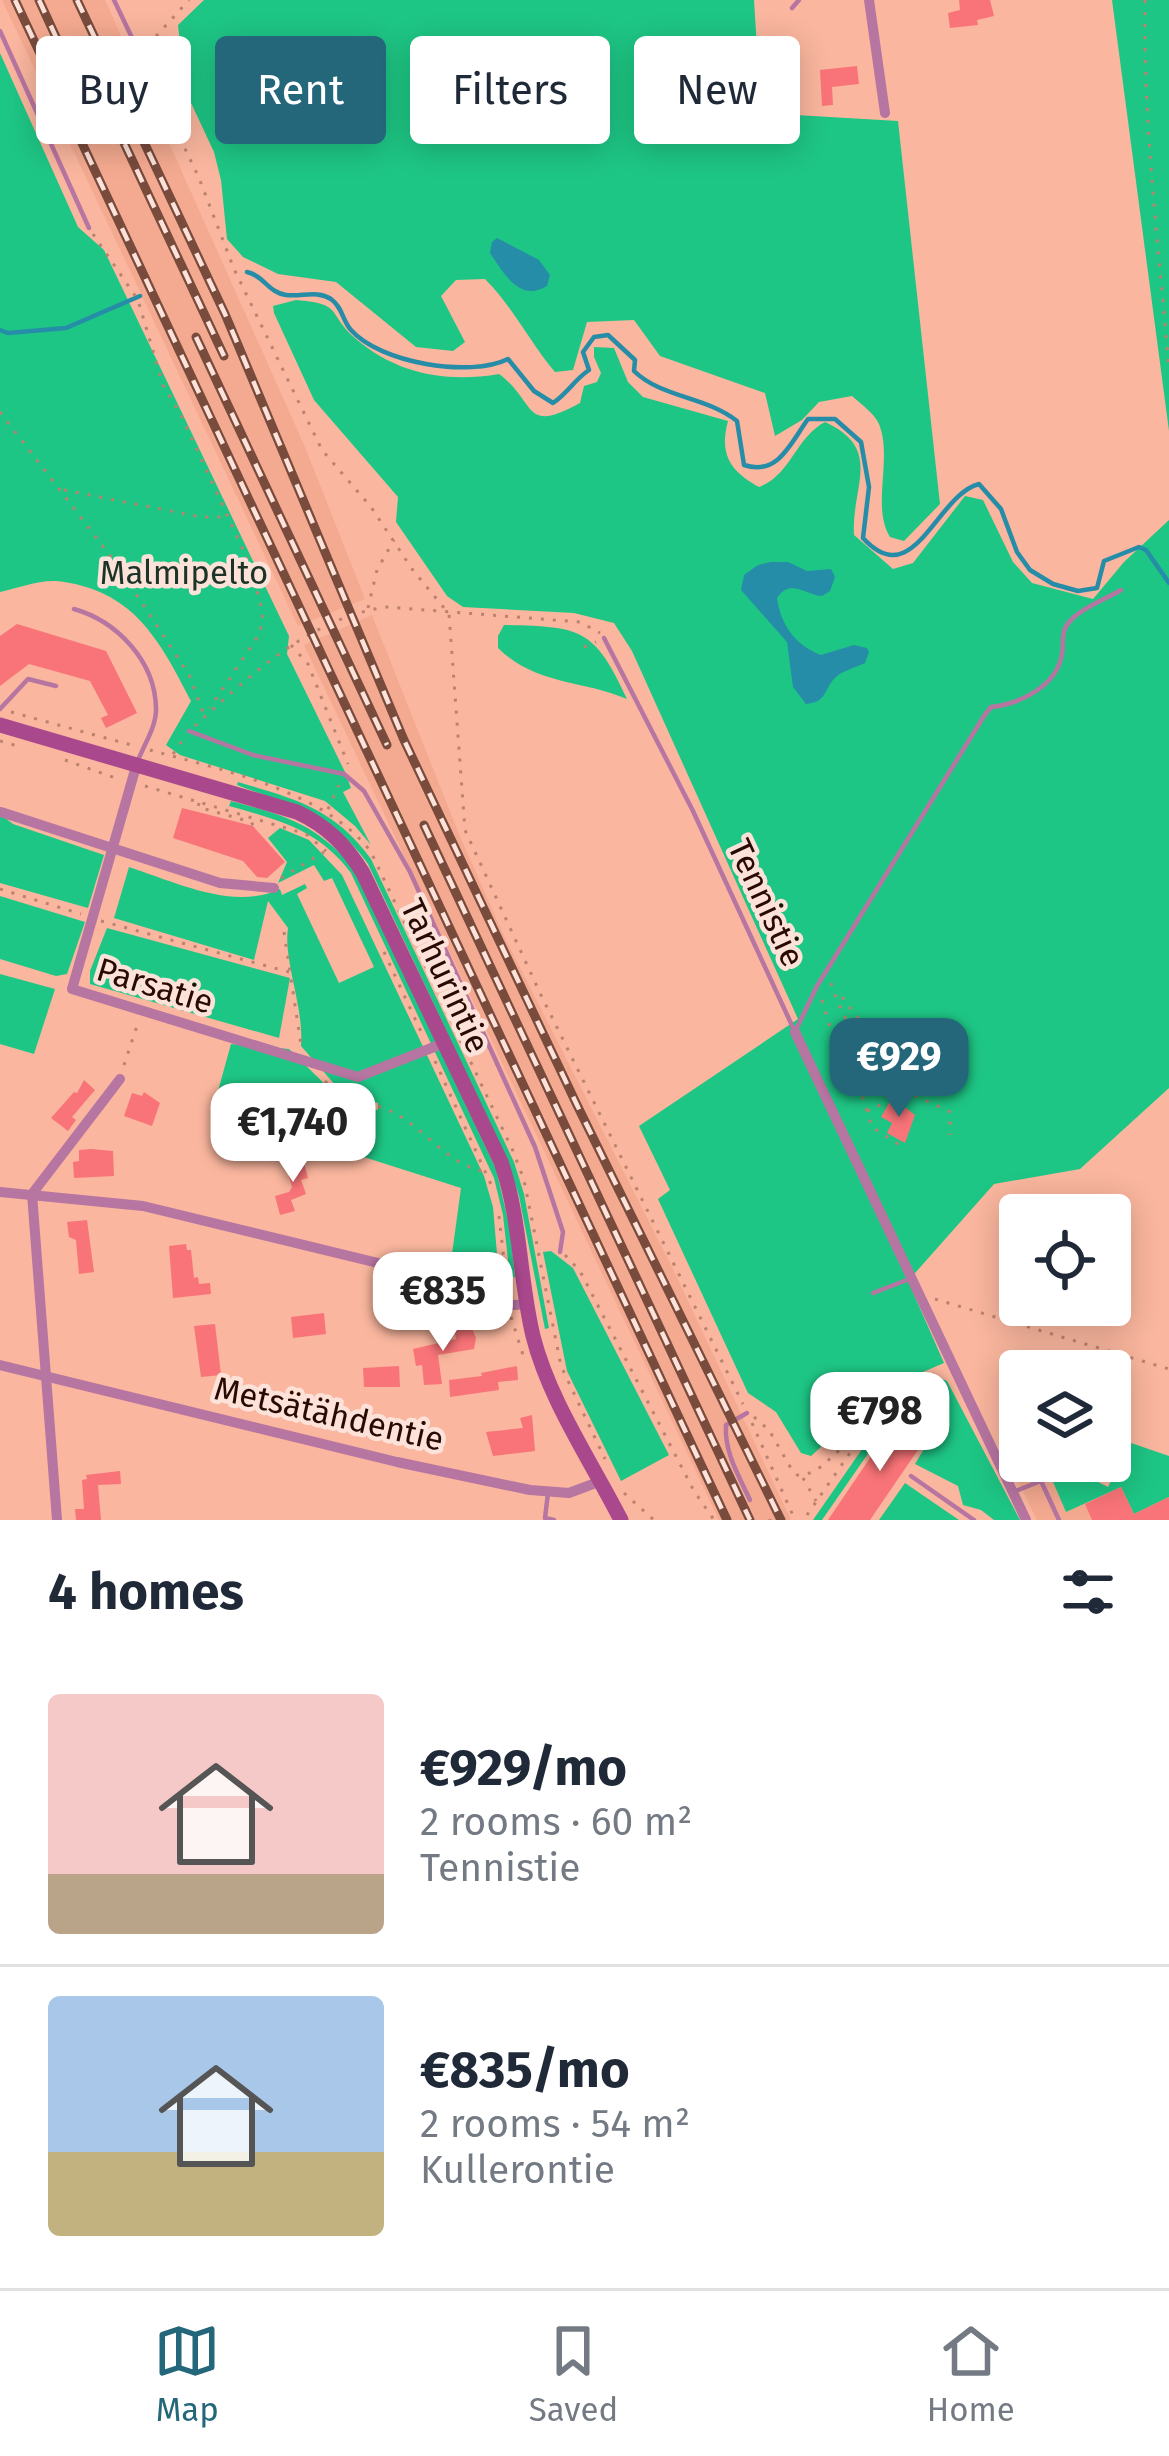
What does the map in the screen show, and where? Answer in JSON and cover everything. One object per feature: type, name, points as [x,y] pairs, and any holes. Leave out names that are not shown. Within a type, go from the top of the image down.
[{"type":"street","points":[[868,0],[885,113]]},
{"type":"street","name":"Tarhurintie","points":[[0,725],[140,756],[297,812],[333,834],[363,873],[437,1046],[510,1188],[518,1305],[542,1367],[606,1476]]},
{"type":"street","name":"Parsatie","points":[[140,756],[99,920],[72,989],[358,1077],[437,1046]]},
{"type":"street","points":[[1,812],[220,883],[274,888]]},
{"type":"street","name":"Tennistie","points":[[795,1032],[1026,1520]]},
{"type":"street","points":[[57,1520],[32,1194],[120,1078]]},
{"type":"street","points":[[0,1192],[142,1206],[403,1269],[489,1307],[518,1305]]},
{"type":"street","name":"Metsätähdentie","points":[[0,1365],[397,1462],[548,1493],[580,1491],[606,1476]]},
{"type":"street","points":[[606,1476],[621,1520]]},
{"type":"lane","points":[[114,0],[131,36]]},
{"type":"lane","points":[[792,8],[799,0]]},
{"type":"lane","points":[[0,31],[89,228]]},
{"type":"lane","points":[[795,1032],[817,986],[983,716],[991,706],[1012,705],[1044,684],[1062,658],[1061,634],[1071,619],[1121,590]]},
{"type":"lane","points":[[74,608],[112,625],[140,658],[156,706],[140,756]]},
{"type":"lane","name":"Tennistie","points":[[604,638],[694,811],[795,1032]]},
{"type":"lane","points":[[0,709],[28,679],[56,686]]},
{"type":"lane","points":[[189,731],[253,754],[344,774],[359,787],[410,872],[535,1147],[558,1210],[563,1232],[560,1252]]},
{"type":"lane","points":[[873,1293],[912,1278]]},
{"type":"lane","points":[[747,1413],[726,1425],[725,1433],[729,1456],[750,1500]]},
{"type":"lane","points":[[911,1476],[974,1520]]},
{"type":"lane","points":[[1012,1492],[1041,1481],[1059,1520]]},
{"type":"lane","points":[[548,1493],[545,1518],[554,1520]]},
{"type":"path","points":[[156,36],[189,0]]},
{"type":"path","points":[[1145,0],[1152,212],[1169,371]]},
{"type":"path","points":[[183,144],[234,268],[322,450],[449,614],[465,830],[795,1520]]},
{"type":"path","points":[[89,228],[137,305],[163,385],[251,567],[263,614],[260,633],[207,715]]},
{"type":"path","points":[[0,412],[62,490],[189,675],[207,715]]},
{"type":"path","points":[[62,490],[201,517],[229,517]]},
{"type":"path","points":[[368,610],[377,570],[394,540]]},
{"type":"path","points":[[207,715],[291,645],[368,610],[387,607],[580,622],[604,638]]},
{"type":"path","points":[[584,647],[604,638]]},
{"type":"path","points":[[291,645],[308,664],[359,787]]},
{"type":"path","points":[[0,709],[140,756],[172,756],[189,731]]},
{"type":"path","points":[[0,741],[20,747]]},
{"type":"path","points":[[59,758],[306,834],[332,856]]},
{"type":"path","points":[[327,810],[344,774]]},
{"type":"path","points":[[241,816],[259,831],[270,822]]},
{"type":"path","points":[[274,888],[274,883],[326,850]]},
{"type":"path","points":[[0,889],[291,973]]},
{"type":"path","points":[[284,932],[302,1055],[340,1096],[385,1108],[445,1155],[487,1172]]},
{"type":"path","points":[[381,945],[437,1046],[493,1189]]},
{"type":"path","points":[[827,970],[836,999],[878,1066],[893,1082],[950,1112],[950,1135]]},
{"type":"path","points":[[817,986],[844,1074],[859,1085],[872,1127],[904,1148]]},
{"type":"path","points":[[842,997],[888,1052],[950,1089]]},
{"type":"path","points":[[120,1078],[142,1010]]},
{"type":"path","points":[[865,1047],[874,1037]]},
{"type":"path","points":[[859,1085],[888,1052]]},
{"type":"path","points":[[916,1095],[928,1078]]},
{"type":"path","points":[[865,1111],[878,1107],[893,1082]]},
{"type":"path","points":[[498,1211],[518,1305],[521,1352],[531,1371]]},
{"type":"path","points":[[606,1476],[561,1366],[537,1241],[560,1252],[580,1271],[694,1491],[714,1520]]},
{"type":"path","points":[[920,1295],[1169,1369]]},
{"type":"path","points":[[806,1515],[888,1398],[952,1365]]},
{"type":"path","points":[[828,1390],[856,1440]]},
{"type":"path","points":[[747,1413],[769,1430],[817,1502]]},
{"type":"path","points":[[802,1476],[817,1471],[856,1440]]},
{"type":"path","points":[[620,1490],[654,1520]]},
{"type":"shaded area","points":[[2,0],[105,0],[121,36],[36,36],[36,72]]},
{"type":"shaded area","points":[[70,144],[169,144],[305,447],[365,599],[298,626]]},
{"type":"shaded area","points":[[372,615],[504,936],[673,1269],[791,1520],[719,1520],[304,645]]},
{"type":"shaded area","points":[[1018,1482],[1053,1482],[1066,1512],[1121,1487],[1134,1513],[1169,1497],[1169,1520],[1037,1520]]},
{"type":"green space","points":[[204,0],[754,0],[756,36],[634,36],[634,144],[800,144],[800,115],[898,121],[940,504],[904,541],[890,537],[882,511],[883,438],[874,416],[852,396],[819,402],[802,420],[775,436],[765,393],[660,356],[634,320],[587,322],[573,370],[555,372],[485,279],[456,280],[441,296],[465,342],[453,351],[416,347],[336,282],[278,274],[243,257],[227,239],[214,152],[191,103],[191,36],[179,36],[178,25]]},
{"type":"green space","points":[[1112,0],[1169,0],[1169,431]]},
{"type":"green space","name":"Malmipelto","points":[[0,53],[36,133],[36,144],[41,144],[78,227],[104,250],[289,636],[287,654],[345,772],[351,788],[343,792],[371,845],[325,801],[180,755],[166,745],[191,701],[155,638],[124,606],[105,594],[56,581],[0,592]]},
{"type":"green space","points":[[296,300],[329,307],[356,339],[406,368],[442,376],[499,374],[539,415],[580,403],[584,386],[597,382],[601,373],[594,347],[614,348],[628,382],[643,397],[728,421],[729,460],[759,487],[779,474],[825,422],[854,444],[859,457],[854,535],[893,569],[913,563],[965,496],[983,500],[1013,562],[1032,583],[1093,599],[1169,520],[1169,1088],[1080,1169],[994,1184],[908,1281],[944,1363],[867,1405],[811,1456],[801,1453],[776,1412],[748,1393],[658,1199],[670,1190],[639,1126],[798,1019],[632,651],[614,623],[574,613],[463,607],[447,596],[396,522],[398,497],[314,400],[274,313],[273,306]]},
{"type":"green space","points":[[504,625],[551,627],[582,636],[605,657],[627,699],[543,675],[512,660],[498,648]]},
{"type":"green space","points":[[238,782],[295,800],[328,817],[371,859],[514,1162],[549,1328],[545,1329],[508,1162],[368,864],[325,822]]},
{"type":"green space","points":[[231,801],[300,824],[355,870],[496,1169],[515,1277],[510,1278],[494,1178],[351,873],[312,837],[229,806]]},
{"type":"green space","points":[[0,814],[13,824],[104,855],[88,908],[0,883]]},
{"type":"green space","points":[[280,828],[309,840],[342,875],[484,1176],[493,1207],[500,1289],[496,1294],[484,1294],[449,1276],[461,1188],[213,1109],[231,1044],[289,1049],[341,1100],[378,1110],[378,1103],[344,1095],[301,1046],[288,928],[268,901],[254,960],[114,918],[129,867],[224,896],[262,895],[280,889],[282,895],[305,884],[307,888],[297,894],[339,983],[374,967],[332,878],[324,881],[314,865],[278,883],[287,862],[268,838]]},
{"type":"green space","points":[[0,896],[85,922],[67,974],[56,976],[0,959]]},
{"type":"green space","points":[[107,928],[290,978],[279,1038],[90,984],[90,971]]},
{"type":"green space","points":[[0,974],[55,989],[34,1054],[0,1044]]},
{"type":"green space","points":[[551,1251],[573,1268],[669,1455],[621,1481],[567,1371],[543,1252]]},
{"type":"green space","points":[[947,1381],[1020,1520],[994,1520],[963,1505],[958,1486],[915,1464],[932,1436],[901,1406],[822,1520],[813,1520],[894,1403],[910,1392]]},
{"type":"green space","points":[[1131,1443],[1169,1456],[1169,1497],[1134,1514],[1121,1487],[1066,1512],[1053,1482],[1098,1482],[1108,1487],[1111,1482],[1131,1482]]},
{"type":"green space","points":[[905,1483],[959,1520],[879,1520]]},
{"type":"water","points":[[497,238],[539,260],[550,275],[547,286],[528,291],[513,283],[490,253]]},
{"type":"water","points":[[771,562],[788,562],[807,571],[831,569],[835,577],[830,591],[822,596],[792,588],[777,598],[782,617],[797,640],[821,655],[854,645],[869,652],[865,663],[839,675],[813,703],[806,704],[793,687],[787,642],[741,590],[744,575]]},
{"type":"building","points":[[959,0],[990,0],[994,16],[977,20],[978,25],[950,28],[948,13],[960,10]]},
{"type":"building","points":[[857,66],[859,84],[832,87],[833,105],[822,106],[820,70]]},
{"type":"building","points":[[17,624],[106,651],[137,713],[106,728],[101,718],[108,715],[90,681],[29,664],[0,686],[0,636]]},
{"type":"building","points":[[182,808],[253,826],[285,862],[267,878],[257,877],[243,861],[173,838]]},
{"type":"building","points":[[84,1080],[95,1090],[72,1117],[76,1120],[68,1131],[51,1118]]},
{"type":"building","points":[[144,1092],[160,1103],[152,1126],[124,1116],[132,1093],[142,1096]]},
{"type":"building","points":[[890,1101],[915,1115],[905,1143],[887,1133],[892,1123],[881,1117]]},
{"type":"building","points":[[79,1150],[113,1151],[114,1176],[74,1178],[73,1162],[79,1161]]},
{"type":"building","points":[[302,1156],[308,1178],[301,1180],[306,1194],[291,1200],[295,1211],[280,1215],[275,1196],[292,1187],[284,1161]]},
{"type":"building","points":[[87,1220],[94,1272],[79,1274],[76,1240],[69,1237],[67,1222]]},
{"type":"building","points":[[186,1244],[194,1278],[198,1277],[199,1284],[210,1283],[211,1294],[173,1298],[169,1246]]},
{"type":"building","points":[[324,1313],[326,1334],[293,1338],[291,1317]]},
{"type":"building","points":[[215,1324],[221,1375],[201,1377],[194,1326]]},
{"type":"building","points":[[471,1326],[474,1349],[438,1355],[442,1384],[424,1385],[422,1365],[416,1366],[413,1349],[456,1339],[454,1328]]},
{"type":"building","points":[[399,1366],[400,1387],[364,1387],[363,1368]]},
{"type":"building","points":[[517,1366],[518,1380],[498,1382],[499,1390],[450,1397],[449,1380]]},
{"type":"building","points":[[532,1415],[535,1451],[493,1456],[486,1432],[523,1428],[520,1418]]},
{"type":"building","points":[[897,1418],[926,1438],[870,1520],[828,1520]]},
{"type":"building","points":[[120,1471],[121,1484],[98,1485],[101,1520],[76,1520],[75,1509],[84,1509],[82,1480],[86,1475]]},
{"type":"building","points":[[1121,1487],[1134,1514],[1169,1497],[1169,1520],[1092,1520],[1085,1504]]},
{"type":"waterway","points":[[247,272],[280,294],[331,299],[365,342],[403,359],[449,367],[492,365],[508,359],[534,391],[553,403],[589,370],[583,352],[594,337],[608,335],[635,360],[634,371],[645,380],[737,421],[744,465],[774,462],[808,419],[835,419],[861,442],[869,487],[863,538],[881,552],[897,555],[911,548],[950,505],[979,484],[1001,509],[1017,552],[1030,570],[1053,584],[1078,591],[1097,588],[1104,561],[1139,547],[1169,583]]},
{"type":"waterway","points":[[0,330],[66,328],[140,296]]},
{"type":"railway","points":[[15,0],[727,1520]]},
{"type":"railway","points":[[39,0],[56,36]]},
{"type":"railway","points":[[77,0],[225,314],[404,740],[781,1520]]},
{"type":"railway","points":[[125,144],[224,356]]},
{"type":"railway","points":[[196,337],[387,745]]},
{"type":"railway","points":[[424,825],[750,1520]]}]
